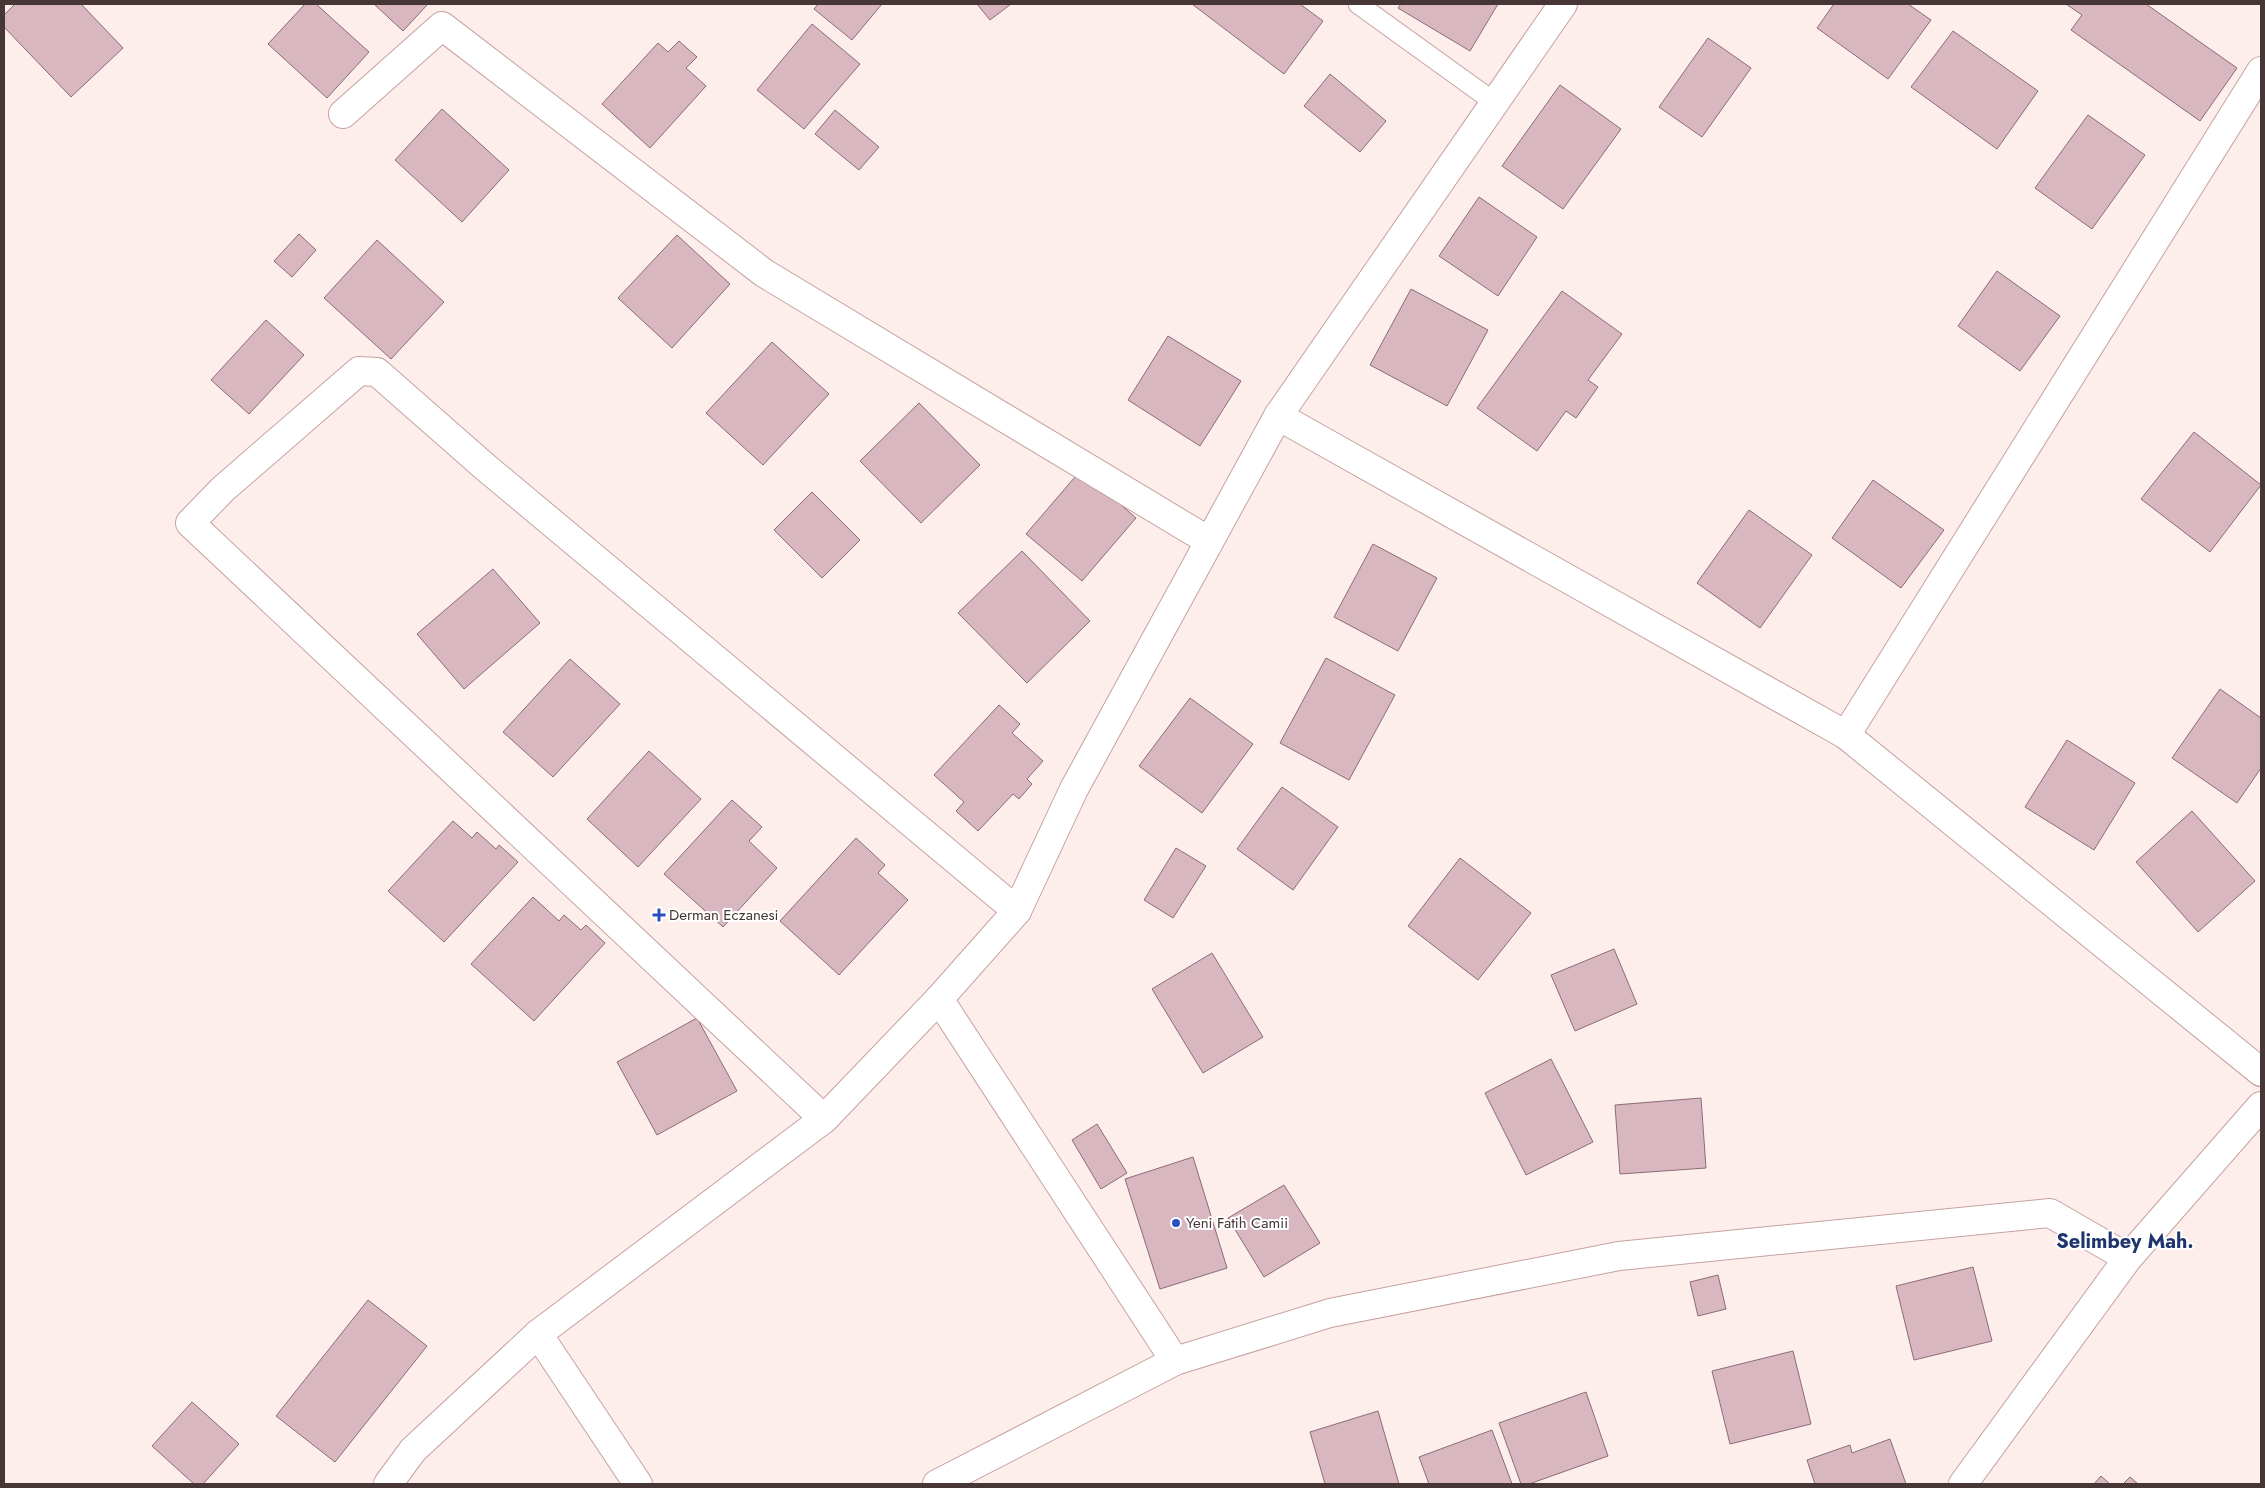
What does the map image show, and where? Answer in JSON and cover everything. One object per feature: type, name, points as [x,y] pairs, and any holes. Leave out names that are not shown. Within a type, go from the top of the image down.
[{"type":"street","points":[[388,1484],[412,1450],[538,1334],[824,1120],[939,999],[1017,911],[1074,789],[1278,416],[1563,4]]},
{"type":"street","points":[[343,114],[442,26],[764,273],[1210,541]]},
{"type":"street","points":[[1846,735],[2261,71]]},
{"type":"street","points":[[824,1120],[190,523],[223,489],[359,371],[377,372],[484,466],[1017,911]]},
{"type":"street","points":[[1278,416],[1846,735],[2261,1072]]},
{"type":"street","points":[[939,999],[1175,1361]]},
{"type":"street","points":[[1963,1484],[2128,1258],[2261,1106]]},
{"type":"street","points":[[937,1484],[1175,1361],[1330,1313],[1618,1256],[2050,1213],[2128,1258]]},
{"type":"street","points":[[538,1334],[638,1484]]},
{"type":"lane","points":[[1358,4],[1494,102]]},
{"type":"building","points":[[15,4],[81,4],[123,48],[71,97],[4,27],[4,15]]},
{"type":"building","points":[[305,4],[316,4],[369,52],[327,98],[268,44]]},
{"type":"building","points":[[374,4],[428,4],[403,31]]},
{"type":"building","points":[[818,4],[882,4],[852,40],[814,9]]},
{"type":"building","points":[[977,4],[1011,4],[990,20]]},
{"type":"building","points":[[1192,4],[1300,4],[1323,21],[1284,74]]},
{"type":"building","points":[[1401,4],[1498,4],[1470,51],[1398,8]]},
{"type":"building","points":[[1834,4],[1908,4],[1931,20],[1888,79],[1817,28]]},
{"type":"building","points":[[2066,4],[2146,4],[2237,68],[2200,121],[2071,30],[2082,15]]},
{"type":"building","points":[[812,24],[860,64],[804,129],[757,90]]},
{"type":"building","points":[[1953,31],[2038,91],[1997,149],[1911,87]]},
{"type":"building","points":[[1708,38],[1751,68],[1702,137],[1659,107]]},
{"type":"building","points":[[679,41],[697,57],[686,68],[706,86],[650,148],[602,104],[658,43],[668,52]]},
{"type":"building","points":[[1330,74],[1386,121],[1360,152],[1304,106]]},
{"type":"building","points":[[1560,85],[1621,129],[1563,209],[1502,166]]},
{"type":"building","points":[[442,109],[509,170],[462,222],[395,160]]},
{"type":"building","points":[[835,110],[879,147],[859,170],[815,134]]},
{"type":"building","points":[[2088,115],[2145,155],[2092,229],[2035,188]]},
{"type":"building","points":[[1479,197],[1537,237],[1498,296],[1439,256]]},
{"type":"building","points":[[299,234],[316,250],[292,277],[274,261]]},
{"type":"building","points":[[677,235],[730,284],[672,348],[618,298]]},
{"type":"building","points":[[377,240],[444,302],[391,359],[324,298]]},
{"type":"building","points":[[1997,271],[2060,316],[2020,371],[1958,326]]},
{"type":"building","points":[[1411,289],[1488,330],[1447,406],[1370,365]]},
{"type":"building","points":[[1562,291],[1622,334],[1588,380],[1598,387],[1576,418],[1566,411],[1537,451],[1477,408]]},
{"type":"building","points":[[266,320],[304,355],[249,414],[211,380]]},
{"type":"building","points":[[1168,336],[1241,381],[1200,446],[1128,400]]},
{"type":"building","points":[[772,342],[829,394],[763,465],[706,413]]},
{"type":"building","points":[[919,403],[980,465],[921,523],[860,461]]},
{"type":"building","points":[[2194,432],[2261,485],[2210,552],[2141,499]]},
{"type":"building","points":[[1081,470],[1136,518],[1082,581],[1026,534]]},
{"type":"building","points":[[1873,480],[1944,530],[1901,588],[1832,538]]},
{"type":"building","points":[[812,492],[860,540],[822,578],[774,530]]},
{"type":"building","points":[[1749,510],[1812,555],[1760,628],[1697,583]]},
{"type":"building","points":[[1373,544],[1437,578],[1398,651],[1334,617]]},
{"type":"building","points":[[1022,551],[1090,621],[1027,683],[958,613]]},
{"type":"building","points":[[493,569],[540,623],[464,689],[417,634]]},
{"type":"building","points":[[1326,658],[1395,695],[1349,780],[1280,743]]},
{"type":"building","points":[[570,659],[620,704],[553,777],[503,732]]},
{"type":"building","points":[[2220,689],[2261,718],[2261,768],[2237,803],[2172,758]]},
{"type":"building","points":[[1190,698],[1253,744],[1202,813],[1139,766]]},
{"type":"building","points":[[999,705],[1020,724],[1012,733],[1043,761],[1027,779],[1032,784],[1019,799],[1013,794],[978,831],[956,811],[964,802],[934,775]]},
{"type":"building","points":[[2067,740],[2135,783],[2094,850],[2025,807]]},
{"type":"building","points":[[649,751],[701,799],[638,867],[587,819]]},
{"type":"building","points":[[1282,787],[1338,827],[1293,890],[1237,849]]},
{"type":"building","points":[[732,800],[762,827],[749,841],[777,868],[723,927],[664,874]]},
{"type":"building","points":[[2192,811],[2255,881],[2198,932],[2136,862]]},
{"type":"building","points":[[453,821],[472,838],[477,832],[496,849],[499,845],[518,862],[444,942],[388,891]]},
{"type":"building","points":[[856,838],[885,865],[878,873],[908,900],[839,975],[780,921]]},
{"type":"building","points":[[1176,848],[1206,866],[1173,918],[1144,900]]},
{"type":"building","points":[[1460,858],[1531,913],[1478,980],[1408,926]]},
{"type":"building","points":[[533,897],[559,921],[564,915],[581,930],[586,925],[605,943],[534,1021],[471,964]]},
{"type":"building","points":[[1614,949],[1637,1004],[1575,1031],[1551,975]]},
{"type":"building","points":[[1212,953],[1263,1037],[1203,1073],[1152,989]]},
{"type":"building","points":[[697,1018],[737,1091],[657,1135],[617,1062]]},
{"type":"building","points":[[1551,1059],[1593,1142],[1526,1175],[1485,1093]]},
{"type":"building","points":[[1701,1098],[1706,1168],[1620,1174],[1615,1105]]},
{"type":"building","points":[[1097,1124],[1127,1173],[1101,1189],[1072,1140]]},
{"type":"building","name":"Yeni Fatih Camii","points":[[1193,1157],[1227,1268],[1160,1289],[1125,1179]]},
{"type":"building","points":[[1284,1185],[1320,1243],[1264,1277],[1228,1218]]},
{"type":"building","points":[[1973,1267],[1992,1341],[1914,1360],[1896,1286]]},
{"type":"building","points":[[1718,1275],[1726,1309],[1698,1316],[1690,1282]]},
{"type":"building","points":[[368,1300],[427,1346],[335,1462],[276,1416]]},
{"type":"building","points":[[1793,1351],[1811,1424],[1730,1444],[1712,1371]]},
{"type":"building","points":[[1586,1392],[1608,1456],[1529,1484],[1521,1484],[1499,1423]]},
{"type":"building","points":[[192,1402],[239,1444],[203,1484],[194,1484],[152,1446]]},
{"type":"building","points":[[1378,1411],[1399,1484],[1325,1484],[1310,1432]]},
{"type":"building","points":[[1492,1430],[1512,1484],[1429,1484],[1419,1457]]},
{"type":"building","points":[[1890,1439],[1906,1484],[1815,1484],[1807,1460],[1850,1445],[1852,1453]]},
{"type":"building","points":[[2101,1476],[2110,1484],[2094,1484]]},
{"type":"building","points":[[2130,1477],[2138,1484],[2123,1484]]},
{"type":"place","name":"Derman Eczanesi","points":[[659,915]]},
{"type":"place","name":"Yeni Fatih Camii","points":[[1176,1223]]},
{"type":"district","name":"Selimbey Mah.","points":[[2125,1241]]}]
